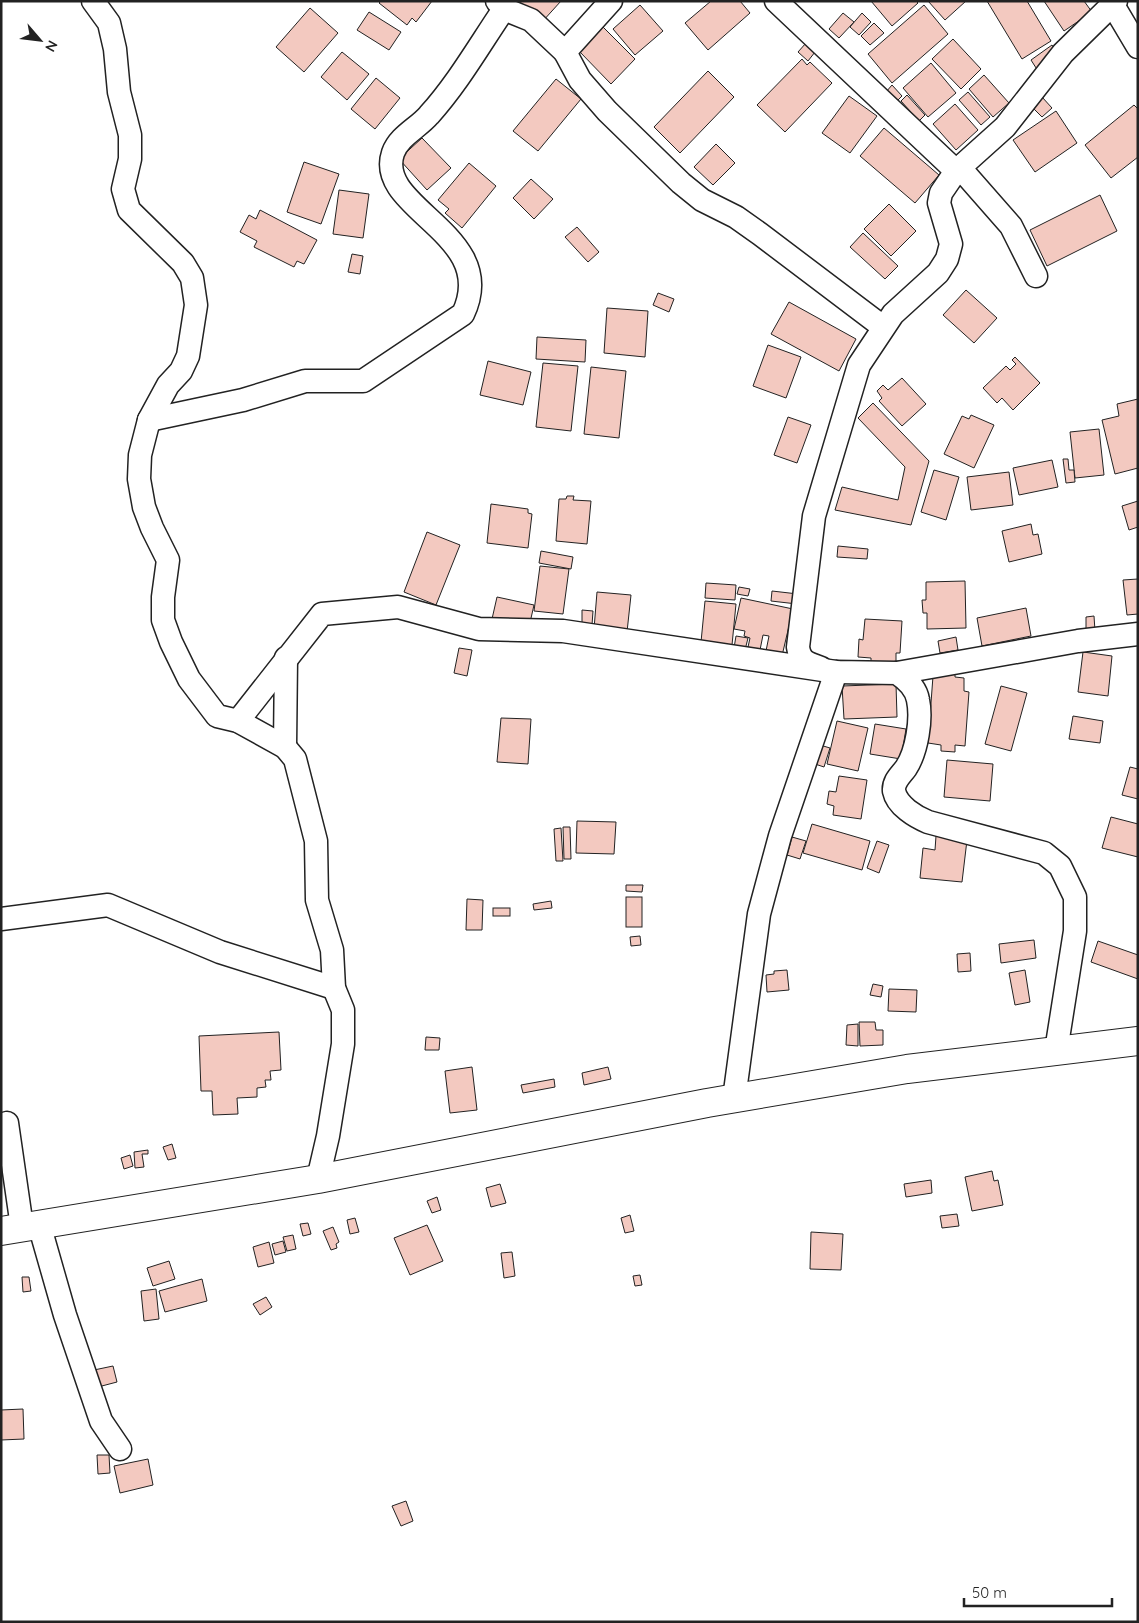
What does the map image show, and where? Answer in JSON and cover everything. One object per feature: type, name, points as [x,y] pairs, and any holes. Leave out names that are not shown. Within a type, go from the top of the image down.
[{"type":"main road","points":[[21,1227],[318,1179],[734,1099],[907,1069],[1138,1041]]},
{"type":"street","points":[[93,1],[109,23],[115,49],[119,92],[130,135],[130,158],[123,189],[129,210],[166,243],[183,262],[192,278],[194,287],[196,305],[188,356],[181,371],[168,385],[149,420],[140,455],[139,479],[152,528],[168,560],[163,597],[163,620],[171,642],[189,679],[217,716],[238,721],[285,747],[295,759],[302,780],[316,841],[317,900],[332,950],[334,988],[343,1010],[343,1044],[328,1136],[318,1179]]},
{"type":"street","points":[[565,52],[611,1]]},
{"type":"street","points":[[776,1],[958,170],[1011,226],[1036,276]]},
{"type":"street","points":[[836,672],[805,662],[799,656],[798,648],[814,516],[859,365],[893,314],[938,273],[947,259],[951,244],[939,203],[944,188],[958,170],[1005,127],[1063,53],[1115,3],[1138,47]]},
{"type":"street","points":[[149,420],[243,400],[305,381],[363,381],[462,314],[470,299],[469,276],[463,254],[399,188],[391,171],[393,154],[399,142],[428,116],[445,94],[500,5],[532,20],[565,52],[580,80],[607,111],[680,182],[702,200],[736,217],[760,234],[883,327]]},
{"type":"street","points":[[238,721],[322,614],[398,607],[479,629],[563,631],[836,672],[897,673],[1078,641],[1138,634]]},
{"type":"street","points":[[285,747],[286,658]]},
{"type":"street","points":[[734,1099],[760,914],[780,836],[836,672]]},
{"type":"street","points":[[897,673],[912,686],[918,699],[917,740],[906,767],[897,779],[894,791],[899,801],[914,816],[928,822],[1044,853],[1060,866],[1075,897],[1075,931],[1056,1051]]},
{"type":"street","points":[[1,920],[108,905],[220,952],[334,988]]},
{"type":"street","points":[[7,1123],[21,1227],[65,1315],[101,1420],[120,1449]]},
{"type":"building","points":[[381,1],[432,1],[416,22],[412,18],[407,25],[379,3]]},
{"type":"building","points":[[519,1],[561,1],[542,22]]},
{"type":"building","points":[[711,1],[740,1],[750,13],[708,50],[685,23]]},
{"type":"building","points":[[871,1],[916,1],[918,3],[892,26]]},
{"type":"building","points":[[928,1],[966,1],[945,20]]},
{"type":"building","points":[[987,1],[1027,1],[1051,41],[1022,59]]},
{"type":"building","points":[[1044,1],[1084,1],[1092,12],[1064,31]]},
{"type":"building","points":[[640,5],[663,31],[635,55],[613,29]]},
{"type":"building","points":[[924,5],[948,34],[892,83],[868,54]]},
{"type":"building","points":[[310,8],[338,33],[304,72],[276,47]]},
{"type":"building","points":[[369,12],[401,32],[389,50],[357,30]]},
{"type":"building","points":[[843,13],[854,22],[839,38],[829,29]]},
{"type":"building","points":[[862,13],[871,22],[859,35],[850,27]]},
{"type":"building","points":[[874,23],[884,33],[870,45],[861,36]]},
{"type":"building","points":[[603,27],[635,59],[611,84],[579,51]]},
{"type":"building","points":[[953,39],[981,69],[961,89],[932,59]]},
{"type":"building","points":[[806,43],[815,52],[808,61],[798,52]]},
{"type":"building","points":[[1052,45],[1059,56],[1038,71],[1031,60]]},
{"type":"building","points":[[342,52],[369,74],[347,100],[321,77]]},
{"type":"building","points":[[802,59],[807,65],[810,62],[832,83],[785,132],[757,105]]},
{"type":"building","points":[[931,63],[956,93],[928,117],[903,88]]},
{"type":"building","points":[[708,71],[734,97],[680,153],[654,127]]},
{"type":"building","points":[[984,75],[1009,103],[993,117],[969,89]]},
{"type":"building","points":[[376,78],[400,98],[375,129],[351,109]]},
{"type":"building","points":[[556,79],[581,99],[538,151],[513,131]]},
{"type":"building","points":[[892,85],[902,96],[896,102],[886,92]]},
{"type":"building","points":[[968,92],[990,117],[981,125],[959,100]]},
{"type":"building","points":[[907,95],[925,115],[919,121],[901,101]]},
{"type":"building","points":[[849,96],[877,116],[850,153],[822,133]]},
{"type":"building","points":[[1042,97],[1052,108],[1042,117],[1031,106]]},
{"type":"building","points":[[955,104],[978,130],[956,150],[933,124]]},
{"type":"building","points":[[1134,105],[1138,109],[1138,157],[1111,178],[1085,145]]},
{"type":"building","points":[[1056,111],[1077,143],[1035,172],[1013,140]]},
{"type":"building","points":[[884,128],[939,175],[915,203],[860,156]]},
{"type":"building","points":[[422,138],[451,168],[427,190],[399,159]]},
{"type":"building","points":[[716,144],[735,163],[713,185],[694,167]]},
{"type":"building","points":[[304,162],[339,174],[321,224],[287,212]]},
{"type":"building","points":[[469,163],[496,186],[462,228],[445,213],[449,209],[438,200]]},
{"type":"building","points":[[531,179],[553,199],[534,219],[513,198]]},
{"type":"building","points":[[339,190],[369,194],[363,238],[333,234]]},
{"type":"building","points":[[1100,195],[1117,231],[1047,266],[1030,230]]},
{"type":"building","points":[[889,204],[916,231],[891,256],[864,229]]},
{"type":"building","points":[[260,210],[317,240],[304,264],[297,261],[294,267],[254,247],[257,241],[240,232],[249,215],[256,219]]},
{"type":"building","points":[[577,227],[599,252],[588,262],[565,237]]},
{"type":"building","points":[[863,233],[898,266],[885,279],[850,247]]},
{"type":"building","points":[[352,254],[363,256],[360,274],[348,272]]},
{"type":"building","points":[[966,290],[997,318],[974,343],[943,315]]},
{"type":"building","points":[[658,293],[674,299],[669,312],[653,305]]},
{"type":"building","points":[[789,302],[856,339],[839,371],[771,334]]},
{"type":"building","points":[[607,308],[648,311],[645,357],[604,353]]},
{"type":"building","points":[[537,337],[586,340],[585,362],[536,359]]},
{"type":"building","points":[[768,345],[801,357],[786,398],[753,386]]},
{"type":"building","points":[[1015,357],[1040,383],[1013,410],[1002,398],[997,403],[983,388],[1006,366],[1010,370],[1016,364],[1012,360]]},
{"type":"building","points":[[488,361],[531,372],[523,405],[480,395]]},
{"type":"building","points":[[543,363],[578,366],[571,431],[536,427]]},
{"type":"building","points":[[591,367],[626,371],[619,438],[584,434]]},
{"type":"building","points":[[902,378],[926,404],[902,426],[879,401],[882,398],[877,391],[883,385],[888,390]]},
{"type":"building","points":[[1138,399],[1138,468],[1115,474],[1102,420],[1119,416],[1117,404]]},
{"type":"building","points":[[873,403],[929,461],[911,525],[835,510],[842,487],[898,500],[905,467],[858,418]]},
{"type":"building","points":[[971,415],[994,425],[974,468],[944,454],[962,416],[969,419]]},
{"type":"building","points":[[788,417],[811,425],[797,463],[774,455]]},
{"type":"building","points":[[1099,429],[1104,475],[1075,478],[1070,432]]},
{"type":"building","points":[[1063,459],[1068,459],[1069,470],[1074,470],[1075,482],[1066,483]]},
{"type":"building","points":[[1052,460],[1058,487],[1019,495],[1013,468]]},
{"type":"building","points":[[934,470],[959,477],[946,520],[921,512]]},
{"type":"building","points":[[1009,472],[1013,505],[971,510],[967,477]]},
{"type":"building","points":[[567,496],[574,496],[573,500],[591,501],[587,544],[556,541],[559,499],[566,499]]},
{"type":"building","points":[[1138,501],[1138,527],[1129,530],[1122,506]]},
{"type":"building","points":[[491,504],[528,509],[528,513],[532,514],[528,548],[487,543]]},
{"type":"building","points":[[1031,524],[1033,535],[1038,534],[1042,554],[1009,562],[1002,531]]},
{"type":"building","points":[[427,532],[460,545],[436,605],[404,592]]},
{"type":"building","points":[[838,546],[868,549],[867,559],[837,557]]},
{"type":"building","points":[[541,551],[573,557],[571,569],[539,563]]},
{"type":"building","points":[[540,566],[569,569],[563,614],[534,611]]},
{"type":"building","points":[[1138,579],[1138,614],[1127,615],[1123,580]]},
{"type":"building","points":[[965,581],[966,628],[927,629],[927,613],[923,613],[922,600],[926,600],[926,582]]},
{"type":"building","points":[[706,583],[736,585],[735,600],[705,598]]},
{"type":"building","points":[[739,587],[750,589],[748,596],[737,594]]},
{"type":"building","points":[[772,591],[798,594],[797,604],[771,601]]},
{"type":"building","points":[[597,592],[631,595],[627,632],[594,629]]},
{"type":"building","points":[[497,597],[534,605],[529,627],[492,619]]},
{"type":"building","points":[[741,598],[793,609],[781,660],[765,656],[769,636],[763,635],[760,650],[748,647],[750,638],[744,636],[745,631],[734,629]]},
{"type":"building","points":[[705,601],[736,604],[732,645],[701,642]]},
{"type":"building","points":[[1026,608],[1031,636],[982,646],[977,618]]},
{"type":"building","points":[[582,610],[593,611],[592,625],[582,625]]},
{"type":"building","points":[[1094,616],[1095,631],[1086,632],[1086,617]]},
{"type":"building","points":[[865,619],[902,621],[900,653],[896,653],[896,663],[871,662],[871,658],[858,657],[859,639],[863,640]]},
{"type":"building","points":[[736,636],[748,638],[745,650],[734,648]]},
{"type":"building","points":[[956,637],[958,650],[940,653],[938,641]]},
{"type":"building","points":[[459,648],[472,650],[467,676],[454,673]]},
{"type":"building","points":[[1083,652],[1112,656],[1108,696],[1078,692]]},
{"type":"building","points":[[955,672],[955,677],[964,678],[964,691],[969,692],[965,746],[955,745],[955,752],[941,751],[941,745],[928,743],[933,676]]},
{"type":"building","points":[[896,684],[897,717],[844,719],[842,686]]},
{"type":"building","points":[[1001,686],[1027,693],[1011,751],[985,744]]},
{"type":"building","points":[[1073,716],[1103,721],[1100,743],[1069,739]]},
{"type":"building","points":[[501,718],[531,719],[528,764],[497,762]]},
{"type":"building","points":[[837,721],[868,728],[858,771],[827,764]]},
{"type":"building","points":[[875,724],[906,729],[901,759],[870,754]]},
{"type":"building","points":[[820,745],[830,748],[824,767],[815,764]]},
{"type":"building","points":[[947,760],[993,764],[990,801],[944,797]]},
{"type":"building","points":[[1130,767],[1138,769],[1138,799],[1122,795]]},
{"type":"building","points":[[839,776],[867,780],[861,819],[833,815],[834,806],[827,804],[829,791],[836,792]]},
{"type":"building","points":[[1111,817],[1138,824],[1138,857],[1102,848]]},
{"type":"building","points":[[577,821],[616,822],[614,854],[576,853]]},
{"type":"building","points":[[812,824],[870,841],[862,870],[803,853]]},
{"type":"building","points":[[563,827],[570,827],[571,859],[564,859]]},
{"type":"building","points":[[561,828],[563,861],[556,861],[554,829]]},
{"type":"building","points":[[936,836],[967,840],[962,882],[920,878],[923,848],[935,850]]},
{"type":"building","points":[[792,837],[806,841],[800,859],[787,855]]},
{"type":"building","points":[[877,841],[889,845],[879,873],[867,868]]},
{"type":"building","points":[[626,885],[643,885],[642,892],[626,891]]},
{"type":"building","points":[[626,897],[642,897],[642,927],[626,927]]},
{"type":"building","points":[[467,899],[483,900],[482,930],[466,930]]},
{"type":"building","points":[[551,901],[552,908],[534,910],[533,904]]},
{"type":"building","points":[[493,908],[510,908],[510,916],[493,916]]},
{"type":"building","points":[[640,936],[641,945],[631,946],[630,937]]},
{"type":"building","points":[[1034,940],[1036,958],[1001,963],[999,944]]},
{"type":"building","points":[[1098,941],[1138,955],[1138,979],[1091,962]]},
{"type":"building","points":[[970,953],[971,971],[958,972],[957,954]]},
{"type":"building","points":[[787,970],[789,990],[767,992],[766,975],[774,974],[774,971]]},
{"type":"building","points":[[1025,970],[1030,1002],[1015,1005],[1009,973]]},
{"type":"building","points":[[873,984],[883,986],[881,997],[870,995]]},
{"type":"building","points":[[889,989],[917,990],[916,1012],[888,1011]]},
{"type":"building","points":[[859,1022],[875,1022],[876,1030],[883,1030],[883,1045],[860,1046]]},
{"type":"building","points":[[858,1024],[858,1046],[846,1045],[847,1025]]},
{"type":"building","points":[[279,1032],[281,1070],[270,1071],[271,1080],[265,1080],[266,1087],[257,1088],[257,1097],[237,1098],[238,1114],[213,1115],[212,1091],[201,1091],[199,1036]]},
{"type":"building","points":[[426,1037],[440,1038],[439,1050],[425,1050]]},
{"type":"building","points":[[472,1067],[477,1110],[450,1113],[445,1071]]},
{"type":"building","points":[[608,1067],[611,1079],[584,1085],[582,1073]]},
{"type":"building","points":[[554,1079],[555,1087],[523,1093],[521,1085]]},
{"type":"building","points":[[172,1144],[176,1158],[168,1160],[163,1147]]},
{"type":"building","points":[[148,1150],[148,1154],[142,1154],[144,1167],[135,1168],[134,1152]]},
{"type":"building","points":[[130,1155],[133,1166],[124,1169],[121,1158]]},
{"type":"building","points":[[992,1171],[994,1181],[998,1180],[1003,1205],[972,1211],[965,1177]]},
{"type":"building","points":[[931,1180],[932,1193],[906,1197],[904,1184]]},
{"type":"building","points":[[500,1184],[506,1203],[491,1207],[486,1188]]},
{"type":"building","points":[[437,1197],[441,1210],[432,1213],[427,1201]]},
{"type":"building","points":[[957,1214],[959,1226],[942,1228],[940,1216]]},
{"type":"building","points":[[630,1215],[634,1231],[625,1233],[621,1218]]},
{"type":"building","points":[[355,1218],[359,1232],[350,1234],[347,1220]]},
{"type":"building","points":[[308,1223],[311,1234],[303,1236],[300,1224]]},
{"type":"building","points":[[427,1225],[443,1261],[410,1275],[394,1238]]},
{"type":"building","points":[[333,1227],[339,1242],[336,1244],[337,1248],[331,1250],[323,1231]]},
{"type":"building","points":[[811,1232],[843,1234],[841,1270],[810,1269]]},
{"type":"building","points":[[293,1235],[296,1249],[287,1251],[283,1237]]},
{"type":"building","points":[[283,1241],[286,1252],[275,1255],[272,1244]]},
{"type":"building","points":[[269,1242],[274,1263],[258,1267],[253,1247]]},
{"type":"building","points":[[512,1252],[515,1276],[504,1278],[501,1253]]},
{"type":"building","points":[[169,1261],[175,1279],[153,1286],[147,1268]]},
{"type":"building","points":[[640,1275],[642,1285],[635,1286],[633,1276]]},
{"type":"building","points":[[22,1277],[29,1277],[31,1291],[23,1292]]},
{"type":"building","points":[[202,1279],[207,1301],[165,1312],[159,1291]]},
{"type":"building","points":[[156,1289],[159,1319],[144,1321],[141,1291]]},
{"type":"building","points":[[266,1297],[272,1307],[260,1315],[253,1304]]},
{"type":"building","points":[[113,1366],[117,1382],[98,1387],[94,1370]]},
{"type":"building","points":[[23,1409],[24,1439],[1,1440],[1,1410]]},
{"type":"building","points":[[97,1455],[109,1455],[110,1473],[98,1474]]},
{"type":"building","points":[[148,1459],[153,1485],[120,1493],[114,1466]]},
{"type":"building","points":[[406,1501],[413,1521],[401,1526],[392,1506]]}]
